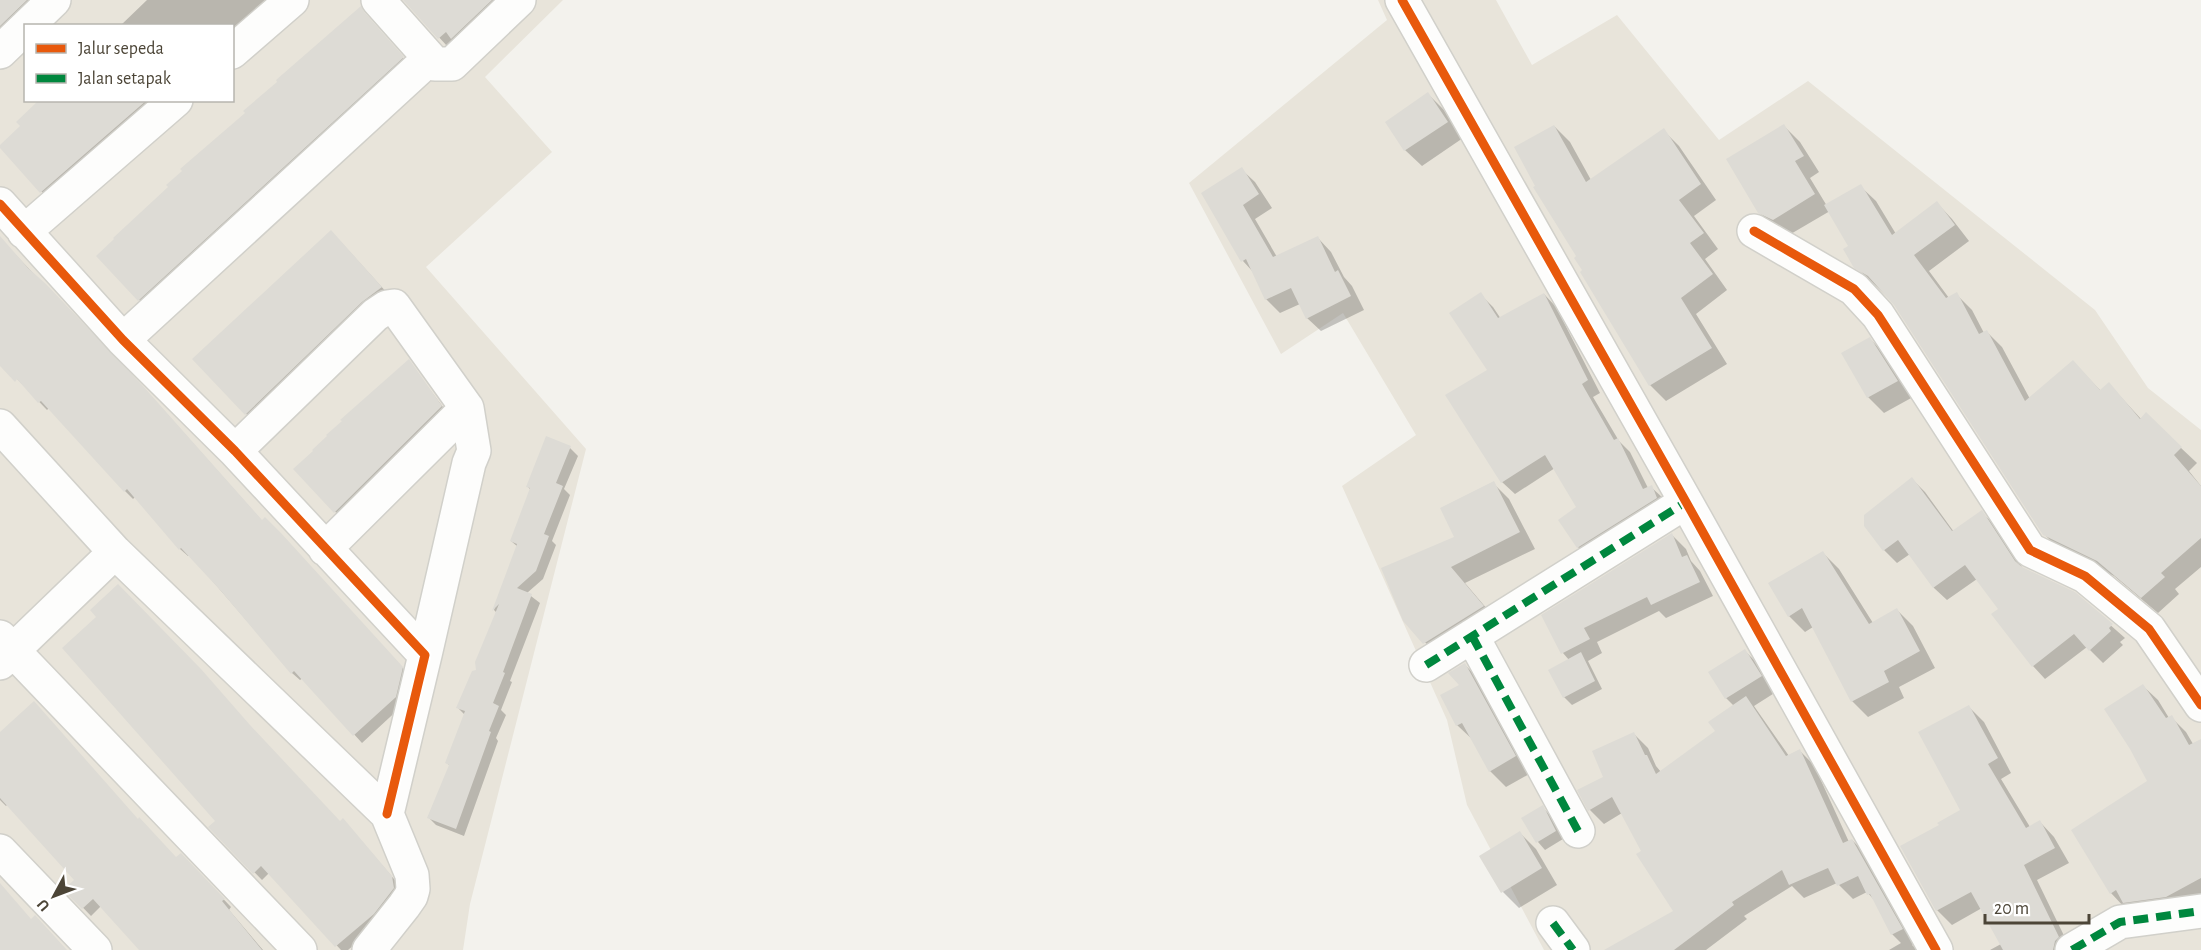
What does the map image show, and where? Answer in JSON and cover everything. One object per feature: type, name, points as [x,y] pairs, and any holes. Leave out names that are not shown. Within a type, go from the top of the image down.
[{"type":"street","points":[[28,24],[54,0]]},
{"type":"street","points":[[234,50],[292,0]]},
{"type":"street","points":[[378,0],[435,64],[452,64],[519,0]]},
{"type":"street","points":[[1402,0],[1936,950]]},
{"type":"street","points":[[0,52],[24,28]]},
{"type":"street","points":[[123,340],[429,59]]},
{"type":"street","points":[[24,232],[174,102]]},
{"type":"street","points":[[0,204],[123,340],[235,451],[425,655]]},
{"type":"street","points":[[1754,231],[1854,288],[1878,315],[2030,550],[2085,576],[2149,629],[2201,705]]},
{"type":"street","points":[[235,451],[375,315],[387,307],[394,306],[467,408],[474,452],[469,463],[387,814]]},
{"type":"street","points":[[325,549],[467,408]]},
{"type":"street","points":[[0,426],[115,552],[387,814],[412,875],[413,889],[404,906],[369,950]]},
{"type":"street","points":[[1426,665],[1686,502]]},
{"type":"street","points":[[115,552],[4,650],[300,950]]},
{"type":"street","points":[[1472,636],[1578,831]]},
{"type":"street","points":[[0,851],[95,950]]},
{"type":"street","points":[[2072,950],[2120,922],[2200,912]]},
{"type":"street","points":[[1553,923],[1573,950]]},
{"type":"shaded area","points":[[0,0],[563,0],[485,77],[552,152],[426,267],[586,449],[470,904],[463,950],[0,950]]},
{"type":"shaded area","points":[[1378,0],[1496,0],[1532,65],[1617,15],[1719,140],[1808,81],[2095,310],[2148,388],[2201,430],[2201,950],[1544,950],[1467,805],[1447,720],[1342,486],[1416,435],[1343,313],[1281,354],[1189,183],[1387,20]]},
{"type":"building","points":[[0,0],[27,0],[0,26]]},
{"type":"building","points":[[403,0],[492,0],[451,39],[446,32],[438,39]]},
{"type":"building","points":[[361,6],[404,57],[138,301],[96,256],[168,187],[166,185],[182,171],[180,169],[245,113],[243,111],[277,82],[276,80]]},
{"type":"building","points":[[1428,92],[1448,122],[1404,151],[1385,122]]},
{"type":"building","points":[[37,102],[145,102],[40,193],[0,148],[0,145],[20,126],[16,122]]},
{"type":"building","points":[[1784,124],[1804,156],[1795,161],[1815,194],[1773,220],[1758,213],[1726,159]]},
{"type":"building","points":[[1554,125],[1586,182],[1664,128],[1701,184],[1679,200],[1704,233],[1690,243],[1713,274],[1681,298],[1712,348],[1649,386],[1580,272],[1582,270],[1574,258],[1576,256],[1533,187],[1535,186],[1514,147]]},
{"type":"building","points":[[1242,167],[1259,194],[1243,205],[1273,257],[1318,236],[1335,272],[1338,270],[1351,296],[1306,319],[1291,288],[1265,300],[1246,259],[1241,262],[1201,193]]},
{"type":"building","points":[[1861,184],[1892,235],[1937,201],[1955,225],[1914,255],[1946,298],[1957,292],[1979,334],[1987,330],[2025,401],[2073,360],[2100,390],[2109,382],[2140,419],[2146,412],[2182,447],[2174,455],[2201,486],[2201,538],[2161,573],[2165,577],[2141,598],[2097,561],[2043,535],[1894,305],[1868,276],[1854,268],[1843,249],[1848,246],[1824,205]]},
{"type":"building","points":[[331,230],[382,287],[362,302],[245,415],[192,359]]},
{"type":"building","points":[[0,236],[28,268],[143,386],[262,520],[265,517],[281,533],[403,667],[396,697],[353,736],[294,671],[291,674],[221,591],[181,548],[179,550],[127,489],[124,492],[41,401],[38,403],[17,379],[15,382],[0,366]]},
{"type":"building","points":[[1481,292],[1498,318],[1544,293],[1588,380],[1582,384],[1614,440],[1618,438],[1643,489],[1652,485],[1657,498],[1577,548],[1558,520],[1576,507],[1545,455],[1501,483],[1445,395],[1487,370],[1449,313]]},
{"type":"building","points":[[1870,337],[1898,381],[1867,398],[1841,353]]},
{"type":"building","points":[[409,359],[442,406],[334,513],[293,469],[342,421],[340,420]]},
{"type":"building","points":[[546,436],[571,446],[556,483],[563,486],[544,534],[549,536],[536,571],[517,588],[532,594],[503,672],[505,673],[493,703],[499,706],[456,829],[427,818],[449,765],[445,763],[465,711],[456,708],[472,671],[476,670],[475,662],[499,604],[492,611],[517,544],[510,541],[530,488],[526,487]]},
{"type":"building","points":[[1912,477],[1952,531],[1982,510],[2015,561],[2022,567],[2075,592],[2113,624],[2109,628],[2111,631],[2089,651],[2074,634],[2032,667],[1991,614],[1998,609],[1965,565],[1933,588],[1898,540],[1883,551],[1864,526],[1864,515]]},
{"type":"building","points":[[1494,481],[1520,532],[1451,567],[1484,606],[1423,644],[1403,621],[1381,568],[1454,537],[1440,508]]},
{"type":"building","points":[[1672,533],[1682,557],[1687,555],[1700,582],[1651,605],[1647,597],[1584,628],[1590,639],[1561,654],[1541,615]]},
{"type":"building","points":[[1823,551],[1869,624],[1897,608],[1920,651],[1884,671],[1889,682],[1851,702],[1802,608],[1788,617],[1768,583]]},
{"type":"building","points":[[118,584],[201,669],[340,821],[343,818],[392,876],[394,888],[374,914],[335,947],[261,866],[253,874],[208,827],[215,821],[62,648],[96,617],[90,610]]},
{"type":"building","points":[[1745,649],[1762,676],[1725,699],[1708,672]]},
{"type":"building","points":[[1581,652],[1595,681],[1563,698],[1548,670]]},
{"type":"building","points":[[1465,663],[1516,756],[1489,772],[1462,723],[1456,726],[1440,695],[1459,685],[1448,673]]},
{"type":"building","points":[[2143,684],[2166,718],[2172,715],[2189,745],[2201,739],[2201,878],[2166,897],[2123,903],[2116,890],[2110,894],[2071,830],[2147,781],[2130,749],[2104,709]]},
{"type":"building","points":[[1746,696],[1786,756],[1800,749],[1843,843],[1852,839],[1903,929],[1891,935],[1858,876],[1837,886],[1828,868],[1789,885],[1782,870],[1732,902],[1734,905],[1674,950],[1604,950],[1673,911],[1636,854],[1641,851],[1612,797],[1588,811],[1577,790],[1603,777],[1592,751],[1634,732],[1656,774],[1715,731],[1708,722]]},
{"type":"building","points":[[34,701],[138,819],[139,817],[176,857],[181,853],[225,899],[222,901],[262,950],[139,950],[93,899],[82,909],[63,890],[74,880],[0,798],[0,732]]},
{"type":"building","points":[[1969,705],[1998,758],[1988,764],[2026,828],[2040,820],[2055,848],[2024,865],[2059,937],[2055,941],[2053,950],[2003,950],[1971,892],[1936,911],[1900,846],[1939,825],[1937,823],[1960,810],[1918,732]]},
{"type":"building","points":[[1543,805],[1556,831],[1536,843],[1521,818]]},
{"type":"building","points":[[1520,831],[1542,868],[1501,893],[1479,856]]},
{"type":"building","points":[[0,883],[31,919],[35,915],[67,950],[0,950]]},
{"type":"marked path","points":[[1426,665],[1686,502]]},
{"type":"marked path","points":[[1472,636],[1578,831]]},
{"type":"marked path","points":[[2072,950],[2120,922],[2201,911]]},
{"type":"marked path","points":[[1553,923],[1573,950]]},
{"type":"cycle path","points":[[1402,0],[1936,950]]},
{"type":"cycle path","points":[[0,204],[123,340],[235,451],[425,655],[387,814]]},
{"type":"cycle path","points":[[1754,231],[1854,289],[1878,315],[2030,550],[2085,576],[2149,629],[2201,705]]}]
